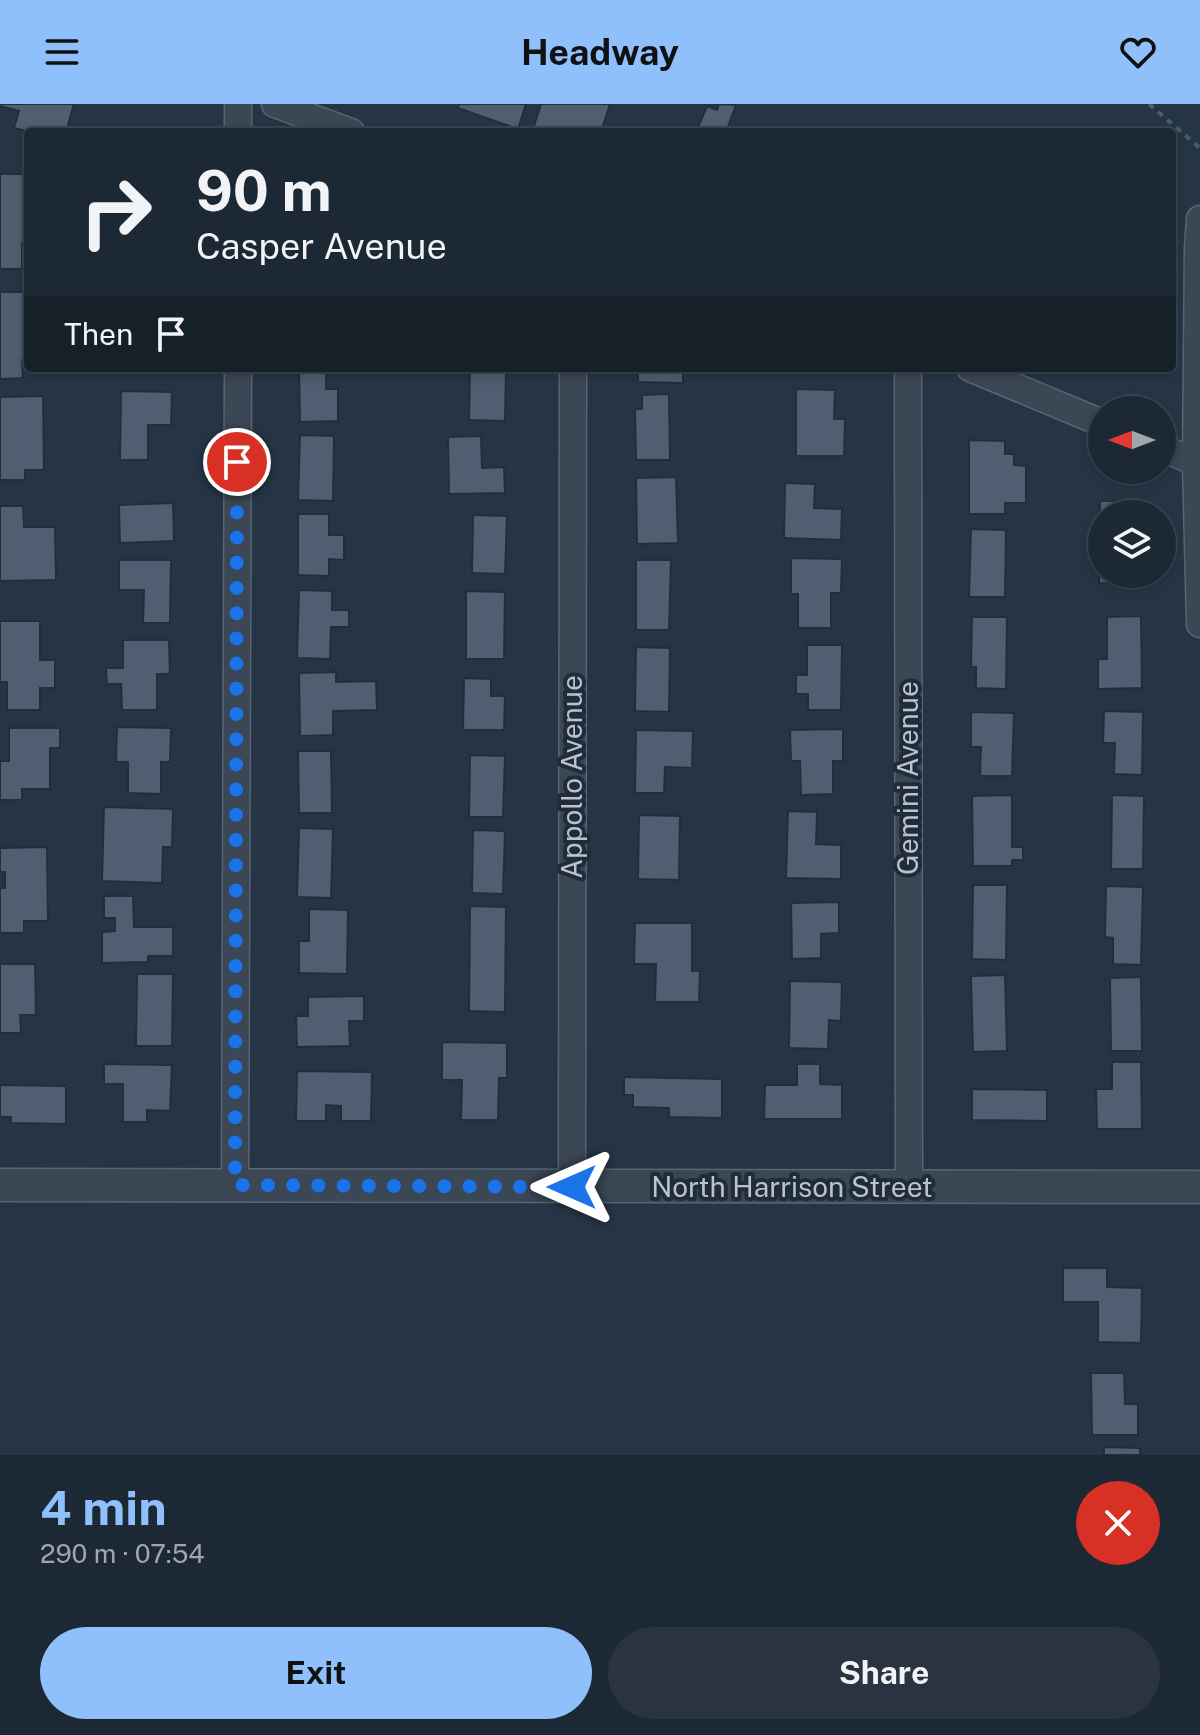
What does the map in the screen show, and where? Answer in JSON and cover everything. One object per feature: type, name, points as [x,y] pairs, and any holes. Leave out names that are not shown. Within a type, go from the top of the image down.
[{"type":"street","points":[[238,104],[238,128]]},
{"type":"street","points":[[275,104],[340,128]]},
{"type":"street","points":[[1200,219],[1200,624]]},
{"type":"street","points":[[235,1185],[238,372]]},
{"type":"street","name":"Appollo Avenue","points":[[572,1187],[573,372]]},
{"type":"street","name":"Gemini Avenue","points":[[908,372],[909,1188]]},
{"type":"street","points":[[980,372],[1088,417]]},
{"type":"street","points":[[1176,454],[1198,464]]},
{"type":"street","name":"North Harrison Street","points":[[0,1185],[1200,1187]]},
{"type":"path","points":[[1149,104],[1200,148]]},
{"type":"building","points":[[74,104],[67,128],[24,128],[24,130],[14,128],[19,111],[0,106]]},
{"type":"building","points":[[459,104],[526,104],[518,128],[458,108]]},
{"type":"building","points":[[541,104],[610,104],[602,128],[533,128]]},
{"type":"building","points":[[719,104],[736,105],[727,128],[698,128],[707,106],[717,110]]},
{"type":"building","points":[[0,174],[24,174],[22,269],[0,269]]},
{"type":"building","points":[[0,292],[24,292],[23,378],[0,379]]},
{"type":"building","points":[[299,372],[326,372],[326,389],[338,389],[338,421],[300,422]]},
{"type":"building","points":[[470,372],[506,372],[505,421],[469,420]]},
{"type":"building","points":[[638,372],[683,372],[683,383],[638,382]]},
{"type":"building","points":[[796,389],[835,390],[834,419],[845,419],[844,456],[796,456]]},
{"type":"building","points":[[121,391],[172,392],[171,425],[148,425],[148,460],[120,460]]},
{"type":"building","points":[[669,394],[670,460],[636,460],[635,409],[642,409],[642,395]]},
{"type":"building","points":[[43,396],[44,470],[25,470],[25,480],[0,480],[0,397]]},
{"type":"building","points":[[300,435],[334,436],[333,501],[298,500]]},
{"type":"building","points":[[481,436],[482,468],[504,467],[505,493],[449,494],[448,437]]},
{"type":"building","points":[[969,440],[1005,441],[1005,454],[1014,454],[1014,465],[1026,466],[1026,503],[1005,503],[1005,514],[969,514]]},
{"type":"building","points":[[676,477],[678,543],[637,544],[636,478]]},
{"type":"building","points":[[785,483],[815,484],[814,508],[842,509],[841,540],[784,538]]},
{"type":"building","points":[[173,503],[174,541],[120,543],[119,505]]},
{"type":"building","points":[[0,506],[23,506],[24,527],[55,527],[56,580],[0,581]]},
{"type":"building","points":[[298,514],[329,514],[329,535],[344,535],[344,560],[329,559],[329,576],[298,575]]},
{"type":"building","points":[[473,515],[507,516],[505,574],[472,573]]},
{"type":"building","points":[[971,529],[1006,530],[1005,597],[969,597]]},
{"type":"building","points":[[791,558],[842,559],[841,593],[831,593],[831,628],[798,628],[798,594],[791,594]]},
{"type":"building","points":[[119,560],[171,560],[170,623],[143,623],[144,590],[119,590]]},
{"type":"building","points":[[636,560],[671,560],[669,630],[636,630]]},
{"type":"building","points":[[299,590],[332,591],[332,610],[349,610],[349,627],[331,627],[330,659],[297,658]]},
{"type":"building","points":[[466,591],[505,592],[504,659],[466,659]]},
{"type":"building","points":[[1141,616],[1142,688],[1098,689],[1098,659],[1107,659],[1107,617]]},
{"type":"building","points":[[972,617],[1007,617],[1006,689],[976,688],[976,667],[971,667]]},
{"type":"building","points":[[0,621],[40,621],[40,660],[55,660],[55,688],[40,688],[40,710],[7,710],[7,682],[0,682]]},
{"type":"building","points":[[123,640],[169,640],[170,674],[157,674],[157,710],[122,710],[121,684],[107,684],[106,668],[123,668]]},
{"type":"building","points":[[807,645],[842,645],[841,710],[808,710],[808,694],[796,694],[796,675],[807,675]]},
{"type":"building","points":[[636,647],[670,648],[669,712],[635,711]]},
{"type":"building","points":[[336,672],[336,682],[376,681],[377,710],[333,711],[333,735],[300,736],[299,673]]},
{"type":"building","points":[[464,678],[491,679],[491,696],[505,696],[504,730],[463,730]]},
{"type":"building","points":[[1104,711],[1143,712],[1142,775],[1114,774],[1115,743],[1103,743]]},
{"type":"building","points":[[971,712],[1014,713],[1012,776],[980,776],[981,747],[971,747]]},
{"type":"building","points":[[117,727],[171,728],[170,762],[161,762],[161,794],[128,793],[128,762],[116,762]]},
{"type":"building","points":[[9,728],[60,728],[60,748],[50,748],[50,789],[22,789],[22,800],[0,800],[0,761],[9,761]]},
{"type":"building","points":[[843,729],[843,761],[833,761],[833,794],[801,795],[800,761],[791,761],[790,730]]},
{"type":"building","points":[[636,730],[693,731],[692,768],[665,767],[664,793],[635,793]]},
{"type":"building","points":[[298,751],[331,751],[332,813],[299,813]]},
{"type":"building","points":[[470,755],[505,756],[503,817],[469,817]]},
{"type":"building","points":[[1012,795],[1012,847],[1023,847],[1023,860],[1012,860],[1012,866],[973,866],[972,796]]},
{"type":"building","points":[[1112,795],[1144,796],[1143,869],[1111,869]]},
{"type":"building","points":[[104,807],[173,809],[172,847],[163,847],[162,883],[102,881]]},
{"type":"building","points":[[788,811],[817,812],[816,844],[841,845],[841,879],[786,878]]},
{"type":"building","points":[[639,815],[680,816],[679,880],[638,879]]},
{"type":"building","points":[[299,828],[333,829],[331,898],[297,897]]},
{"type":"building","points":[[473,830],[505,831],[503,894],[472,893]]},
{"type":"building","points":[[47,847],[48,921],[24,921],[24,933],[0,933],[0,888],[5,888],[5,872],[0,872],[0,848]]},
{"type":"building","points":[[973,885],[1007,885],[1006,960],[972,959]]},
{"type":"building","points":[[1106,886],[1143,887],[1141,965],[1113,964],[1113,938],[1105,937]]},
{"type":"building","points":[[104,896],[133,896],[134,927],[173,927],[173,956],[148,956],[148,962],[102,963],[102,932],[115,931],[115,918],[104,918]]},
{"type":"building","points":[[839,902],[839,933],[821,934],[821,958],[792,959],[791,903]]},
{"type":"building","points":[[470,906],[506,907],[505,1012],[469,1011]]},
{"type":"building","points":[[309,909],[348,910],[347,974],[299,973],[299,941],[309,941]]},
{"type":"building","points":[[635,923],[692,923],[692,971],[700,971],[699,1002],[655,1002],[656,964],[634,964]]},
{"type":"building","points":[[0,964],[35,964],[36,1015],[20,1015],[21,1033],[0,1033]]},
{"type":"building","points":[[137,974],[173,974],[172,1046],[136,1046]]},
{"type":"building","points":[[1005,975],[1007,1051],[973,1052],[971,976]]},
{"type":"building","points":[[1141,977],[1142,1051],[1111,1051],[1110,978]]},
{"type":"building","points":[[790,981],[842,982],[841,1021],[829,1020],[828,1049],[789,1048]]},
{"type":"building","points":[[364,996],[364,1021],[349,1021],[350,1046],[297,1047],[296,1016],[308,1016],[308,997]]},
{"type":"building","points":[[442,1042],[507,1043],[507,1078],[499,1078],[498,1120],[461,1120],[462,1080],[442,1080]]},
{"type":"building","points":[[1112,1062],[1141,1062],[1142,1129],[1097,1129],[1096,1089],[1112,1089]]},
{"type":"building","points":[[104,1064],[172,1065],[170,1111],[147,1110],[147,1122],[123,1122],[123,1084],[104,1084]]},
{"type":"building","points":[[797,1064],[820,1064],[820,1084],[842,1085],[842,1119],[764,1119],[765,1085],[797,1085]]},
{"type":"building","points":[[297,1071],[372,1072],[371,1121],[341,1121],[341,1106],[326,1105],[326,1121],[296,1121]]},
{"type":"building","points":[[624,1077],[722,1079],[722,1118],[669,1117],[669,1108],[633,1107],[633,1095],[624,1095]]},
{"type":"building","points":[[0,1085],[66,1086],[66,1124],[11,1123],[11,1117],[0,1117]]},
{"type":"building","points":[[972,1089],[1047,1090],[1047,1121],[972,1120]]},
{"type":"building","points":[[1063,1268],[1107,1268],[1107,1287],[1142,1288],[1141,1343],[1098,1342],[1098,1302],[1063,1302]]},
{"type":"building","points":[[1091,1373],[1124,1373],[1125,1404],[1138,1404],[1138,1435],[1092,1435]]},
{"type":"building","points":[[1104,1447],[1140,1448],[1140,1455],[1104,1455]]},
{"type":"route","points":[[237,462],[235,1185],[572,1187]]}]
